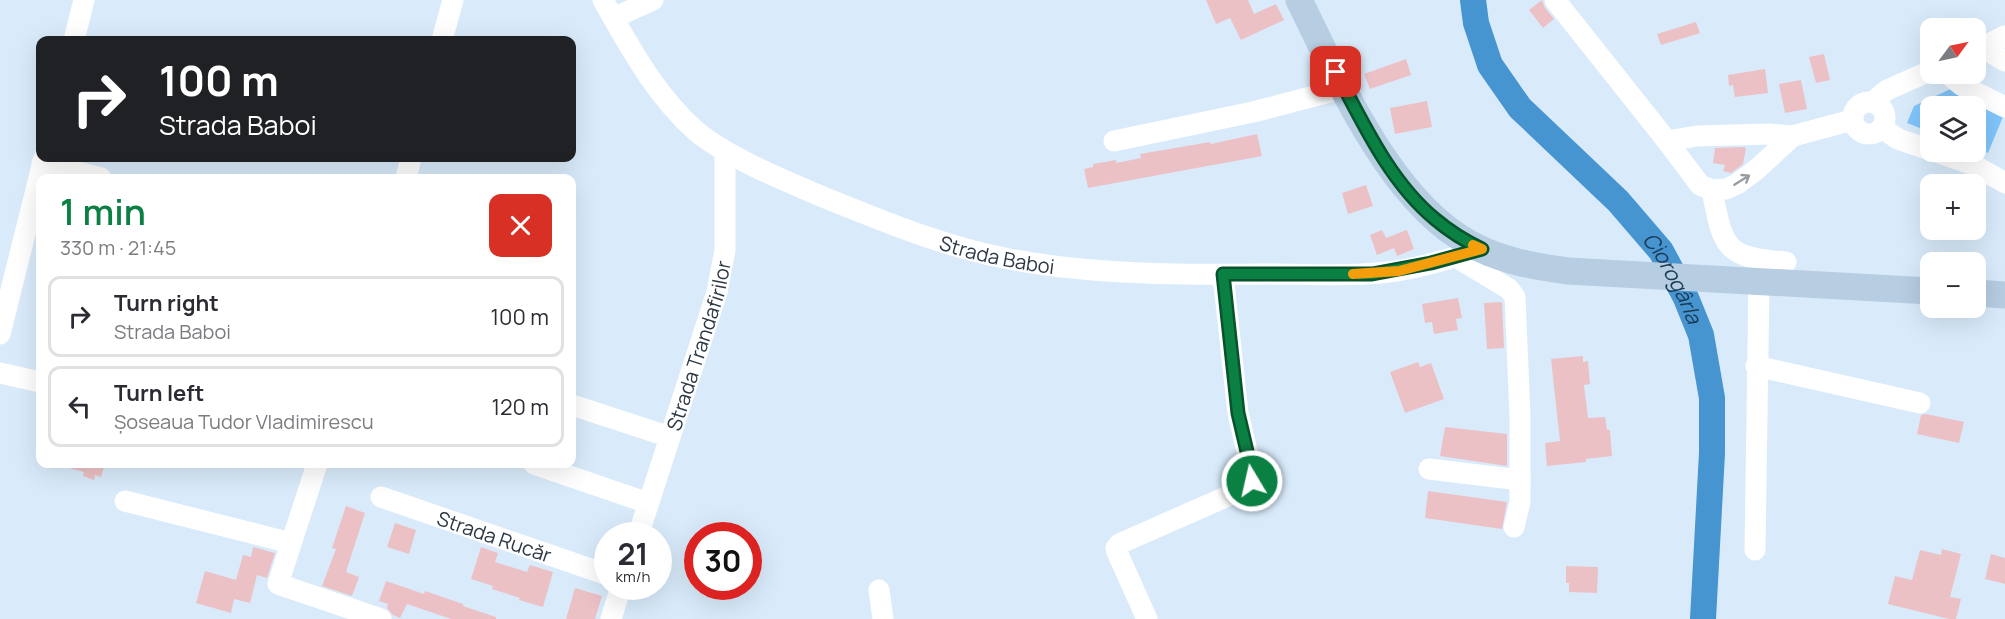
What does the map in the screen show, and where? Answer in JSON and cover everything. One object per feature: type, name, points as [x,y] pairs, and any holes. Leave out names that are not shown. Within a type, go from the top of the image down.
[{"type":"main road","points":[[1299,0],[1386,160],[1415,199],[1433,218],[1460,238],[1482,249],[1523,264],[1568,271],[1920,290]]},
{"type":"main road","points":[[1986,294],[2005,295]]},
{"type":"street","points":[[75,36],[84,0]]},
{"type":"street","points":[[443,36],[453,0]]},
{"type":"street","points":[[608,9],[653,0]]},
{"type":"street","points":[[1556,0],[1701,186],[1712,190],[1726,189],[1737,184],[1793,136]]},
{"type":"street","name":"Strada Baboi","points":[[608,9],[649,76],[675,112],[725,151],[806,190],[879,220],[951,245],[1008,259],[1084,270],[1152,274],[1372,274],[1399,271],[1482,249]]},
{"type":"street","points":[[1986,45],[2005,36]]},
{"type":"street","points":[[1986,53],[2005,61]]},
{"type":"street","points":[[1873,102],[1887,90],[1920,75]]},
{"type":"street","points":[[1960,84],[2005,107]]},
{"type":"street","points":[[1114,141],[1253,112],[1345,88]]},
{"type":"street","points":[[1867,102],[1873,102],[1883,110],[1884,122],[1882,128],[1877,132],[1865,134],[1854,126],[1852,120],[1856,108],[1867,102]]},
{"type":"street","points":[[1668,141],[1697,136],[1770,134],[1793,136],[1852,120]]},
{"type":"street","points":[[1882,128],[1898,139],[1920,147]]},
{"type":"street","name":"Strada Trandafirilor","points":[[642,522],[717,292],[725,250],[725,151]]},
{"type":"street","points":[[49,162],[88,174]]},
{"type":"street","points":[[1965,162],[2005,183]]},
{"type":"street","points":[[2,320],[36,187]]},
{"type":"street","points":[[1712,190],[1719,225],[1726,242],[1739,254],[1755,260],[1786,262]]},
{"type":"street","points":[[1456,256],[1509,289],[1515,297],[1520,480],[1519,512],[1514,527]]},
{"type":"street","points":[[1147,619],[1116,548],[1119,544],[1237,492],[1249,485],[1253,477],[1238,413],[1223,274]]},
{"type":"street","points":[[1755,281],[1755,550]]},
{"type":"street","points":[[1756,366],[1920,403]]},
{"type":"street","points":[[0,373],[36,381]]},
{"type":"street","points":[[576,406],[670,437]]},
{"type":"street","points":[[316,468],[278,584],[381,619]]},
{"type":"street","points":[[546,468],[648,502]]},
{"type":"street","points":[[1428,469],[1520,480]]},
{"type":"street","name":"Strada Rucăr","points":[[381,497],[594,570]]},
{"type":"street","points":[[125,501],[291,543]]},
{"type":"street","points":[[879,590],[883,619]]},
{"type":"street","points":[[611,619],[617,600]]},
{"type":"shaded area","points":[[1955,87],[1973,96],[1936,96]]},
{"type":"shaded area","points":[[1986,102],[2005,112],[1988,153],[1986,152]]},
{"type":"shaded area","points":[[1920,103],[1920,128],[1907,123],[1914,106]]},
{"type":"building","points":[[1206,0],[1248,0],[1254,14],[1276,4],[1284,20],[1241,40],[1230,18],[1216,24]]},
{"type":"building","points":[[1542,0],[1554,19],[1543,28],[1529,10]]},
{"type":"building","points":[[1696,22],[1700,33],[1661,45],[1657,34]]},
{"type":"building","points":[[1824,54],[1830,80],[1816,83],[1809,57]]},
{"type":"building","points":[[1406,59],[1411,75],[1370,89],[1364,74]]},
{"type":"building","points":[[1765,69],[1768,93],[1735,97],[1733,85],[1729,86],[1728,75]]},
{"type":"building","points":[[1801,80],[1807,109],[1785,113],[1779,84]]},
{"type":"building","points":[[1427,101],[1432,127],[1395,134],[1390,108]]},
{"type":"building","points":[[1257,134],[1262,156],[1088,188],[1084,169],[1093,167],[1093,164],[1116,160],[1116,163],[1141,158],[1140,154],[1210,142],[1211,144]]},
{"type":"building","points":[[1715,148],[1746,148],[1743,164],[1731,173],[1723,171],[1725,165],[1713,163]]},
{"type":"building","points":[[1366,185],[1373,206],[1348,214],[1342,193]]},
{"type":"building","points":[[1382,230],[1386,238],[1407,230],[1414,249],[1397,256],[1394,248],[1377,255],[1370,235]]},
{"type":"building","points":[[1458,298],[1462,318],[1456,319],[1458,330],[1434,334],[1432,322],[1425,323],[1422,304]]},
{"type":"building","points":[[1502,302],[1504,348],[1487,349],[1484,303]]},
{"type":"building","points":[[1583,356],[1583,362],[1588,361],[1590,384],[1584,385],[1588,418],[1605,417],[1607,430],[1610,430],[1612,456],[1586,459],[1586,462],[1547,466],[1545,443],[1560,441],[1551,359]]},
{"type":"building","points":[[1418,362],[1420,367],[1431,363],[1444,399],[1405,413],[1390,372]]},
{"type":"building","points":[[1921,415],[1964,422],[1959,443],[1917,434]]},
{"type":"building","points":[[1445,427],[1507,434],[1507,466],[1440,456]]},
{"type":"building","points":[[70,468],[104,468],[101,477],[95,475],[94,480],[83,476],[84,472]]},
{"type":"building","points":[[1428,491],[1507,502],[1502,529],[1425,518]]},
{"type":"building","points":[[346,506],[365,513],[346,572],[359,577],[352,596],[322,586],[336,549],[332,548]]},
{"type":"building","points":[[395,523],[416,530],[409,554],[387,547]]},
{"type":"building","points":[[253,547],[275,553],[267,578],[257,575],[250,603],[234,599],[231,613],[196,603],[205,571],[236,580],[243,555],[251,557]]},
{"type":"building","points":[[481,547],[498,553],[495,562],[527,572],[530,565],[553,572],[543,607],[519,600],[520,598],[492,589],[493,586],[471,579]]},
{"type":"building","points":[[1942,549],[1961,554],[1950,597],[1961,599],[1956,619],[1888,604],[1895,576],[1912,580],[1920,550],[1941,555]]},
{"type":"building","points":[[1991,554],[2005,558],[2005,584],[1985,579]]},
{"type":"building","points":[[1566,566],[1598,567],[1597,593],[1569,592],[1569,583],[1566,583]]},
{"type":"building","points":[[386,581],[463,604],[463,606],[496,617],[496,619],[451,619],[407,604],[400,618],[393,615],[387,608],[388,604],[379,601]]},
{"type":"building","points":[[575,588],[594,594],[594,600],[601,600],[595,619],[566,619]]},
{"type":"waterway","name":"Ciorogârla","points":[[1473,0],[1476,23],[1490,65],[1520,108],[1618,201],[1661,251],[1686,298],[1701,335],[1712,398],[1712,453],[1703,619]]},
{"type":"slow traffic","points":[[1353,274],[1399,271],[1482,249],[1473,245]]},
{"type":"route","points":[[1252,481],[1238,413],[1223,274],[1372,274],[1399,271],[1482,249],[1460,238],[1433,218],[1415,199],[1386,160],[1336,72]]}]
